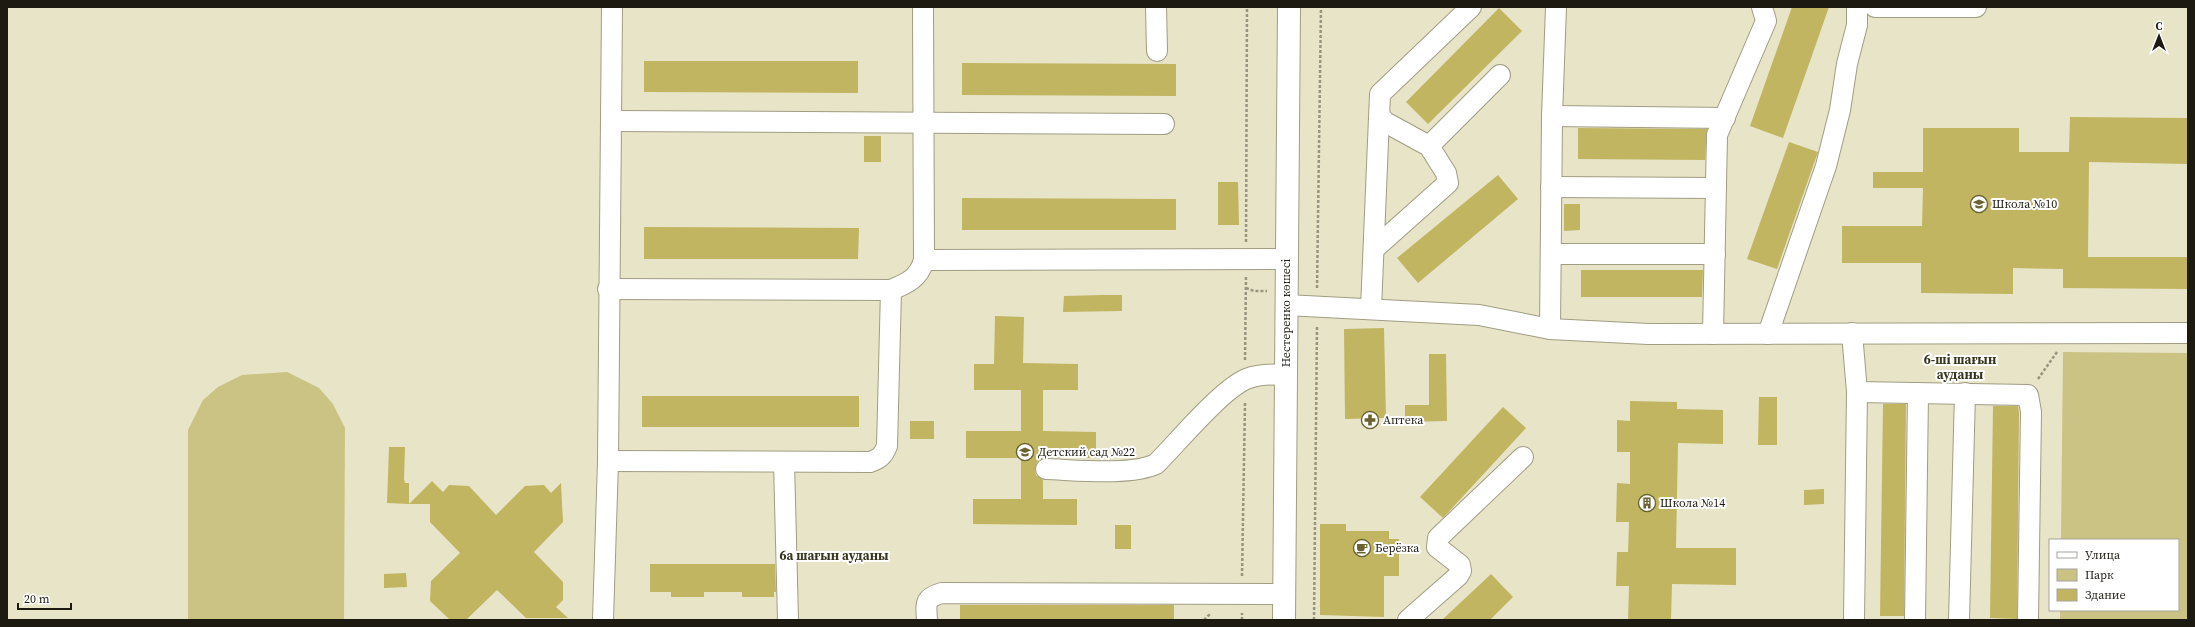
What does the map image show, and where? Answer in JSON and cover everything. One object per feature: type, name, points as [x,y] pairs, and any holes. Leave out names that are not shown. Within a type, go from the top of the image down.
[{"type":"main road","name":"Нестеренко көшесі","points":[[1284,620],[1289,7]]},
{"type":"street","points":[[603,620],[608,462],[608,289],[612,122],[612,7]]},
{"type":"street","points":[[608,289],[891,290],[913,280],[921,271],[924,260],[923,7]]},
{"type":"street","points":[[1156,7],[1157,51]]},
{"type":"street","points":[[1371,309],[1381,117],[1380,94],[1471,7]]},
{"type":"street","points":[[1550,329],[1552,116],[1556,7]]},
{"type":"street","points":[[1713,334],[1717,135],[1766,21],[1762,7]]},
{"type":"street","points":[[1768,334],[1826,166],[1840,110],[1847,64],[1857,25],[1858,7]]},
{"type":"street","points":[[1875,7],[1976,7]]},
{"type":"street","points":[[1429,146],[1500,75]]},
{"type":"street","points":[[1552,116],[1725,118]]},
{"type":"street","points":[[1374,249],[1448,183],[1446,172],[1429,146],[1385,122],[1381,117]]},
{"type":"street","points":[[612,122],[1164,124]]},
{"type":"street","points":[[1551,187],[1716,188]]},
{"type":"street","points":[[1551,254],[1715,254]]},
{"type":"street","points":[[924,260],[1286,260]]},
{"type":"street","points":[[608,462],[870,462],[878,460],[884,454],[887,446],[891,290]]},
{"type":"street","points":[[1286,305],[1479,315],[1550,329],[1648,334],[2188,333]]},
{"type":"street","points":[[1852,333],[1857,392],[1854,620]]},
{"type":"street","points":[[1046,470],[1146,469],[1156,464],[1227,392],[1245,380],[1273,374],[1286,375]]},
{"type":"street","points":[[1857,392],[2028,395],[2031,412],[2028,620]]},
{"type":"street","points":[[1915,620],[1918,393]]},
{"type":"street","points":[[1960,620],[1965,393]]},
{"type":"street","points":[[1408,620],[1458,576],[1461,571],[1460,565],[1437,547],[1438,538],[1523,457]]},
{"type":"street","points":[[784,462],[788,620]]},
{"type":"street","points":[[927,620],[926,602],[931,596],[942,593],[1284,594]]},
{"type":"path","points":[[1242,594],[1247,7]]},
{"type":"path","points":[[1314,620],[1321,7]]},
{"type":"path","points":[[2028,395],[2070,333]]},
{"type":"green space","points":[[2063,352],[2188,353],[2188,620],[2060,620],[2060,611],[2179,611],[2179,539],[2061,539]]},
{"type":"green space","points":[[287,372],[319,388],[333,404],[345,428],[344,620],[188,620],[188,430],[203,400],[218,387],[242,375]]},
{"type":"building","points":[[1792,7],[1829,7],[1783,138],[1750,126]]},
{"type":"building","points":[[1499,8],[1522,31],[1428,124],[1406,102]]},
{"type":"building","points":[[644,61],[858,61],[858,93],[644,92]]},
{"type":"building","points":[[962,63],[1176,64],[1176,96],[962,95]]},
{"type":"building","name":"Школа №10","points":[[2070,117],[2188,118],[2188,164],[2089,162],[2088,257],[2188,257],[2188,289],[2063,288],[2063,269],[2013,268],[2013,294],[1921,293],[1921,263],[1842,263],[1842,226],[1922,226],[1923,188],[1873,188],[1873,172],[1923,172],[1923,128],[2019,128],[2019,152],[2069,152]]},
{"type":"building","points":[[1578,128],[1707,129],[1705,160],[1578,159]]},
{"type":"building","points":[[864,136],[881,136],[881,162],[864,162]]},
{"type":"building","points":[[1789,142],[1818,152],[1777,269],[1747,259]]},
{"type":"building","points":[[1498,175],[1518,199],[1418,283],[1397,258]]},
{"type":"building","points":[[1218,182],[1238,182],[1239,225],[1218,225]]},
{"type":"building","points":[[962,198],[1176,199],[1176,230],[962,230]]},
{"type":"building","points":[[1564,204],[1580,204],[1580,230],[1564,231]]},
{"type":"building","points":[[644,227],[859,228],[858,259],[644,259]]},
{"type":"building","points":[[1581,270],[1703,270],[1702,297],[1581,297]]},
{"type":"building","points":[[1122,295],[1122,311],[1063,312],[1064,296]]},
{"type":"building","points":[[995,316],[1024,317],[1023,363],[1078,364],[1078,390],[1043,390],[1043,431],[1096,432],[1096,458],[1043,458],[1037,462],[1035,469],[1036,475],[1043,480],[1043,499],[1077,499],[1077,525],[973,524],[973,499],[1021,499],[1021,458],[966,458],[966,431],[1021,431],[1021,390],[974,390],[974,364],[994,364]]},
{"type":"building","points":[[1384,328],[1386,418],[1345,419],[1344,329]]},
{"type":"building","points":[[1429,354],[1446,354],[1447,421],[1405,422],[1405,405],[1429,405]]},
{"type":"building","points":[[642,396],[859,396],[859,427],[642,427]]},
{"type":"building","points":[[1759,397],[1777,397],[1777,445],[1758,445]]},
{"type":"building","name":"Школа №14","points":[[1630,401],[1677,402],[1677,409],[1723,410],[1723,444],[1678,443],[1676,548],[1736,548],[1736,585],[1672,584],[1671,620],[1628,620],[1629,586],[1616,586],[1617,552],[1628,552],[1629,522],[1616,522],[1617,483],[1630,484],[1630,452],[1617,452],[1617,420],[1630,421]]},
{"type":"building","points":[[1883,404],[1906,404],[1904,616],[1880,616]]},
{"type":"building","points":[[1993,406],[2018,406],[2019,413],[2017,619],[1990,618]]},
{"type":"building","points":[[1503,407],[1526,428],[1443,518],[1420,497]]},
{"type":"building","points":[[910,421],[934,421],[934,439],[910,439]]},
{"type":"building","points":[[389,447],[405,447],[404,479],[405,483],[409,483],[409,504],[387,503]]},
{"type":"building","points":[[432,481],[443,492],[449,485],[469,486],[496,515],[525,486],[544,485],[551,493],[561,483],[563,522],[534,552],[563,582],[563,600],[556,607],[568,618],[526,618],[497,590],[467,619],[449,619],[430,601],[431,581],[460,553],[430,522],[430,504],[409,504]]},
{"type":"building","points":[[1824,489],[1824,504],[1804,505],[1804,490]]},
{"type":"building","points":[[1320,524],[1346,524],[1346,531],[1389,531],[1389,539],[1399,539],[1399,576],[1384,576],[1384,617],[1320,615]]},
{"type":"building","points":[[1115,525],[1131,525],[1131,549],[1115,549]]},
{"type":"building","points":[[650,564],[775,564],[776,592],[774,592],[774,597],[742,597],[742,592],[704,592],[704,597],[671,597],[671,592],[650,592]]},
{"type":"building","points":[[406,573],[407,587],[384,588],[384,574]]},
{"type":"building","points":[[1491,574],[1513,597],[1490,620],[1442,620]]},
{"type":"building","points":[[960,605],[1174,605],[1174,620],[960,620]]},
{"type":"place","name":"Школа №10","points":[[1979,204]]},
{"type":"place","name":"Аптека","points":[[1370,420]]},
{"type":"place","name":"Детский сад №22","points":[[1025,452]]},
{"type":"place","name":"Школа №14","points":[[1647,503]]},
{"type":"place","name":"Берёзка","points":[[1362,548]]},
{"type":"district","name":"6-ші шағын ауданы","points":[[1960,366]]},
{"type":"district","name":"6а шағын ауданы","points":[[834,555]]}]
